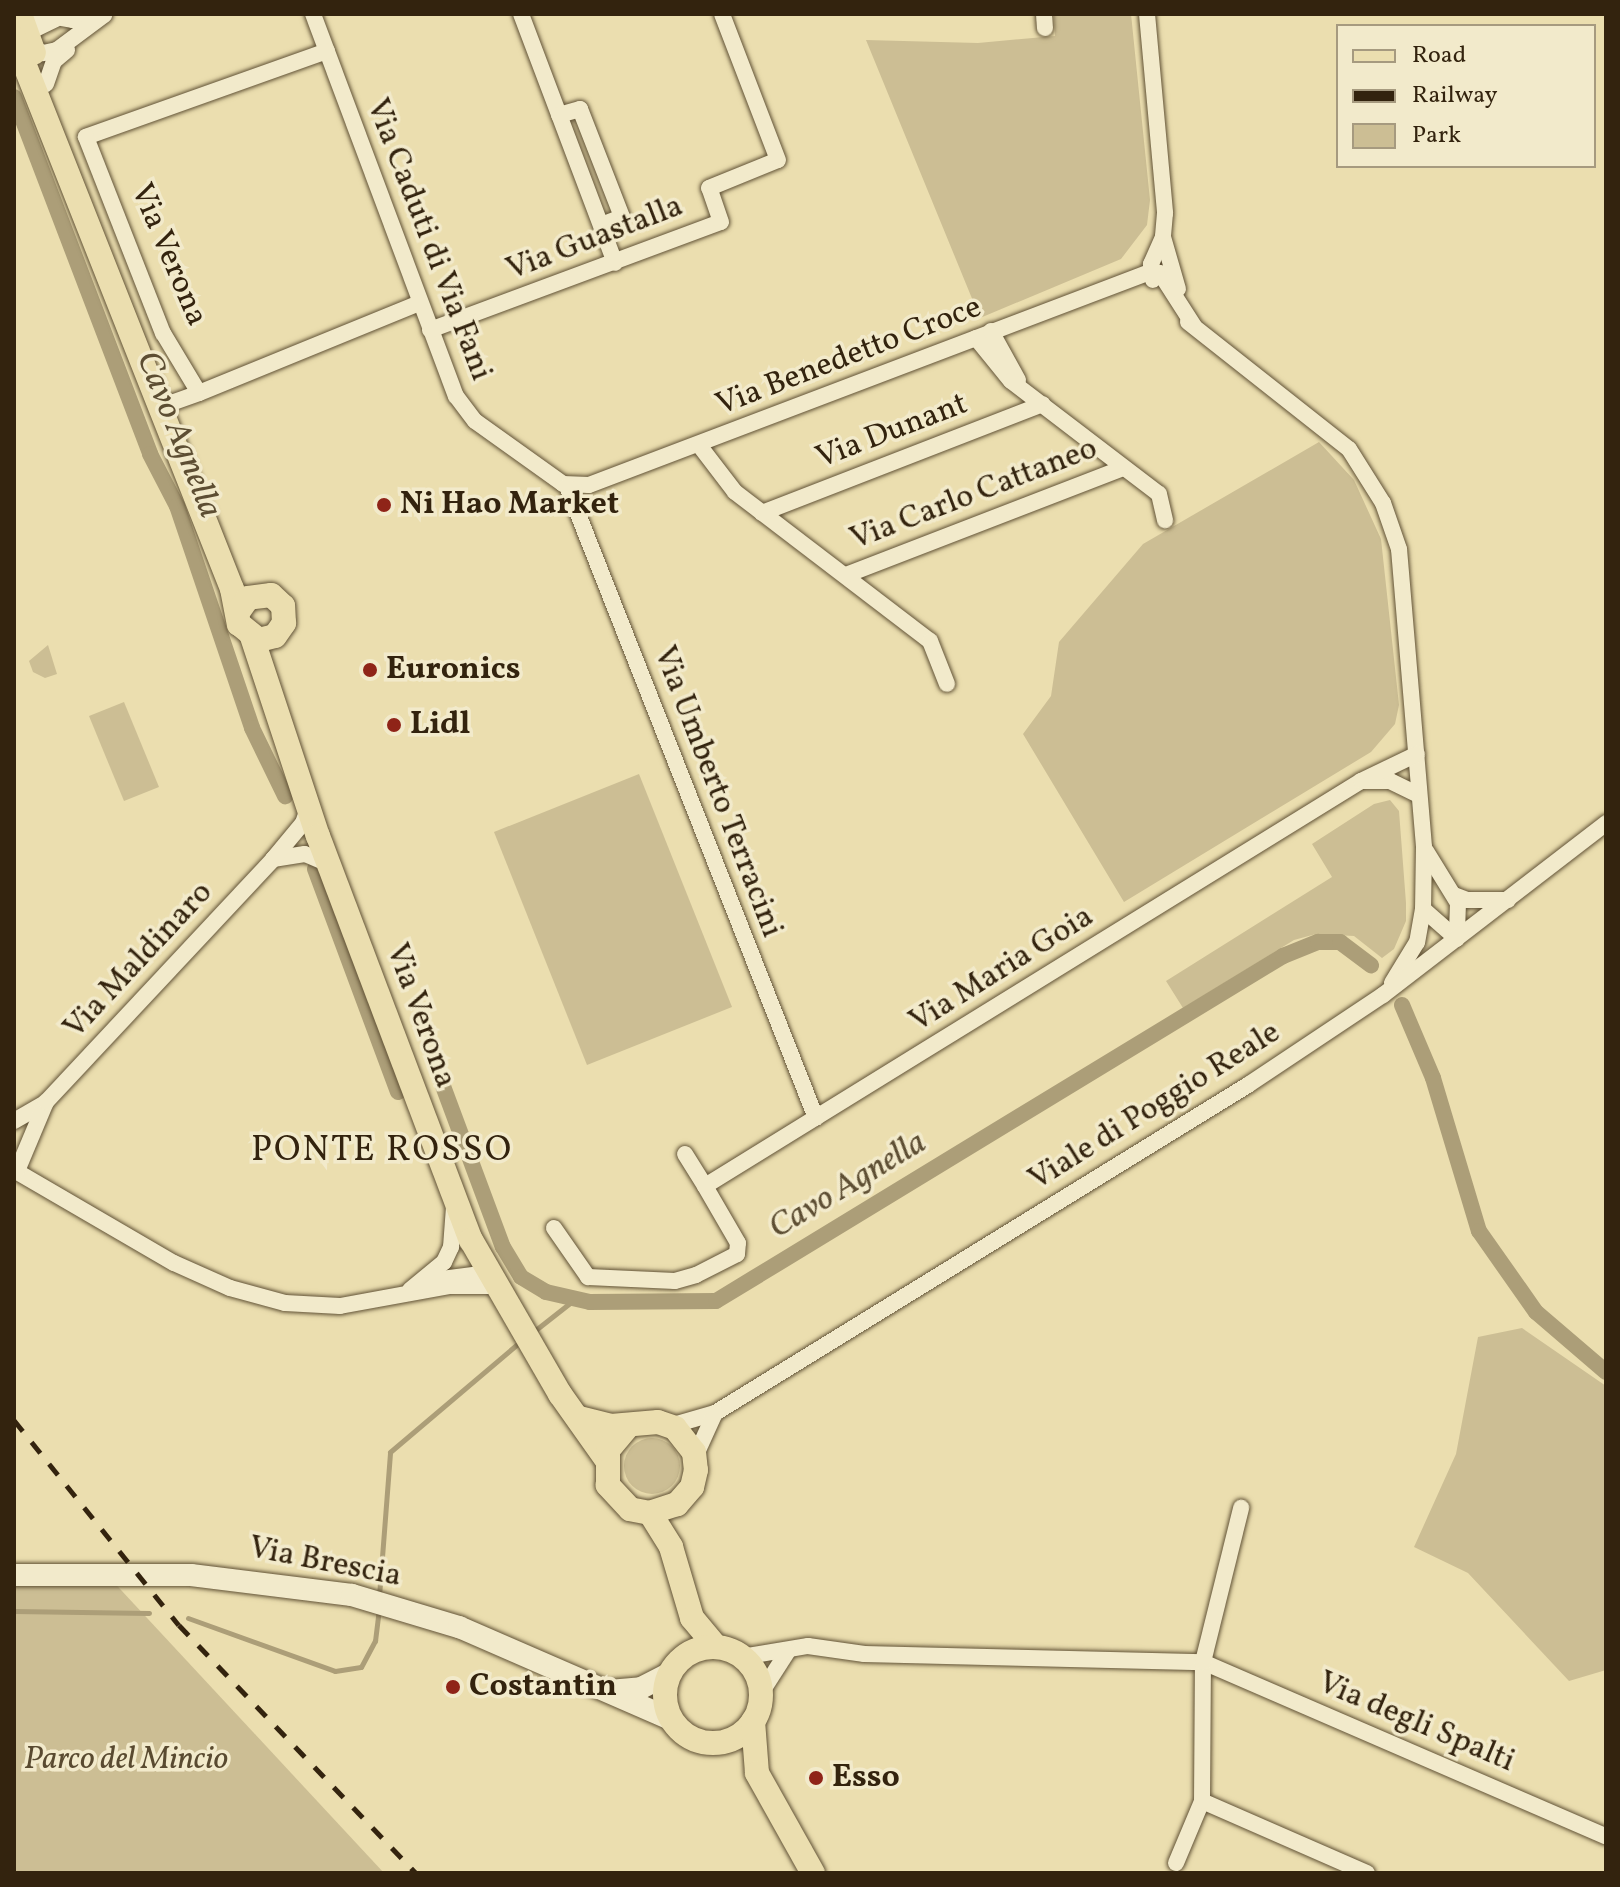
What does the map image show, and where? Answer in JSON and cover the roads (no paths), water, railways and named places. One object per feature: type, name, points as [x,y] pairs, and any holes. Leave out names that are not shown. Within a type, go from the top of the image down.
[{"type":"main road","name":"Via Verona","points":[[24,30],[74,155],[86,215]]},
{"type":"main road","name":"Via Verona","points":[[24,30],[61,160],[86,215],[239,611],[239,624],[263,637],[269,653],[275,707],[329,864],[454,1201],[491,1280],[606,1459]]},
{"type":"main road","name":"Via Verona","points":[[212,541],[235,574],[283,606],[284,623],[263,637]]},
{"type":"main road","points":[[239,611],[248,598],[264,593]]},
{"type":"main road","points":[[579,1418],[628,1426],[658,1422],[670,1426],[688,1440],[695,1457],[692,1487],[677,1504],[650,1513]]},
{"type":"main road","points":[[628,1426],[613,1441],[606,1459],[608,1485],[617,1499],[650,1513],[671,1547],[692,1618],[716,1647],[742,1657],[758,1678],[761,1693],[753,1721],[757,1773],[813,1873]]},
{"type":"main road","points":[[671,1547],[677,1504]]},
{"type":"main road","name":"Via Brescia","points":[[14,1575],[235,1578],[359,1597],[459,1627],[671,1719]]},
{"type":"main road","points":[[692,1618],[665,1697],[671,1719],[683,1733],[711,1743],[757,1773]]},
{"type":"main road","points":[[608,1691],[629,1692],[716,1647]]},
{"type":"main road","points":[[711,1743],[729,1740],[753,1721]]},
{"type":"street","name":"Via Caduti di Via Fani","points":[[313,14],[430,330],[465,410],[522,459],[567,486]]},
{"type":"street","points":[[521,14],[615,263]]},
{"type":"street","name":"Via Guastalla","points":[[430,330],[721,222],[709,188],[778,160],[722,14]]},
{"type":"street","points":[[1147,14],[1163,237],[1194,326]]},
{"type":"street","points":[[24,30],[56,19],[106,15]]},
{"type":"street","points":[[46,84],[54,61],[106,15]]},
{"type":"street","points":[[24,30],[52,52],[80,36]]},
{"type":"street","name":"Via Verona","points":[[199,393],[163,333],[86,137],[327,51]]},
{"type":"street","points":[[1163,237],[1150,272],[1163,300],[1349,449],[1383,503],[1402,568],[1424,847],[1423,909],[1411,956],[1383,995]]},
{"type":"street","points":[[1150,272],[1160,273],[1170,294],[1186,307]]},
{"type":"street","name":"Via Benedetto Croce","points":[[567,486],[589,485],[699,445],[1150,272]]},
{"type":"street","points":[[160,407],[420,303]]},
{"type":"street","points":[[984,334],[1024,392],[1159,494],[1165,520]]},
{"type":"street","name":"Via Dunant","points":[[762,513],[1043,404]]},
{"type":"street","points":[[699,445],[735,492],[930,641],[947,684]]},
{"type":"street","name":"Via Carlo Cattaneo","points":[[846,575],[1123,468]]},
{"type":"street","name":"Via Umberto Terracini","points":[[567,486],[816,1118]]},
{"type":"street","name":"Via Maria Goia","points":[[705,1186],[1361,781],[1417,754]]},
{"type":"street","points":[[1361,781],[1390,781],[1419,795]]},
{"type":"street","name":"Via Maldinaro","points":[[14,1121],[46,1102],[273,859],[303,823],[309,806]]},
{"type":"street","name":"Viale di Poggio Reale","points":[[670,1426],[715,1413],[1248,1085],[1383,995],[1606,823]]},
{"type":"street","points":[[1423,909],[1432,922],[1457,939],[1460,923],[1454,895],[1424,847]]},
{"type":"street","points":[[273,859],[305,854],[329,864]]},
{"type":"street","points":[[1454,895],[1467,900],[1510,899]]},
{"type":"street","name":"Via Maldinaro","points":[[15,1170],[46,1102]]},
{"type":"street","points":[[554,1228],[588,1277],[675,1281],[696,1275],[737,1254],[738,1243],[685,1154]]},
{"type":"street","points":[[15,1170],[109,1228],[230,1288],[285,1303],[340,1306],[413,1288],[491,1280]]},
{"type":"street","points":[[413,1288],[437,1270],[451,1247],[454,1201]]},
{"type":"street","points":[[695,1457],[715,1413]]},
{"type":"street","points":[[1176,1863],[1202,1801],[1203,1662],[1241,1508]]},
{"type":"street","name":"Via degli Spalti","points":[[742,1657],[808,1646],[864,1654],[1203,1662],[1606,1836]]},
{"type":"street","points":[[761,1693],[788,1651]]},
{"type":"street","points":[[1202,1801],[1367,1873]]},
{"type":"waterway","name":"Cavo Agnella","points":[[14,97],[150,454],[177,506],[252,728],[285,796]]},
{"type":"waterway","name":"Cavo Agnella","points":[[315,869],[398,1092]]},
{"type":"waterway","name":"Cavo Agnella","points":[[440,1078],[503,1247],[521,1277],[546,1292],[590,1302],[716,1301],[1283,956],[1318,942],[1340,942],[1371,965]]},
{"type":"waterway","name":"Cavo Agnella","points":[[1402,1005],[1433,1078],[1479,1231],[1536,1312],[1606,1372]]},
{"type":"waterway","points":[[533,1332],[575,1299]]},
{"type":"waterway","points":[[379,1596],[390,1452],[522,1340]]},
{"type":"waterway","points":[[188,1618],[335,1671],[361,1667],[375,1641],[379,1610]]},
{"type":"waterway","points":[[14,1611],[149,1613]]},
{"type":"railway","points":[[14,1420],[179,1625],[416,1873]]},
{"type":"place","name":"Ni Hao Market","points":[[384,505]]},
{"type":"place","name":"Euronics","points":[[370,670]]},
{"type":"place","name":"Lidl","points":[[394,725]]},
{"type":"place","name":"Costantin","points":[[453,1687]]},
{"type":"place","name":"Esso","points":[[816,1778]]},
{"type":"district","name":"PONTE ROSSO","points":[[382,1152]]},
{"type":"park label","name":"Parco del Mincio","points":[[126,1760]]}]
